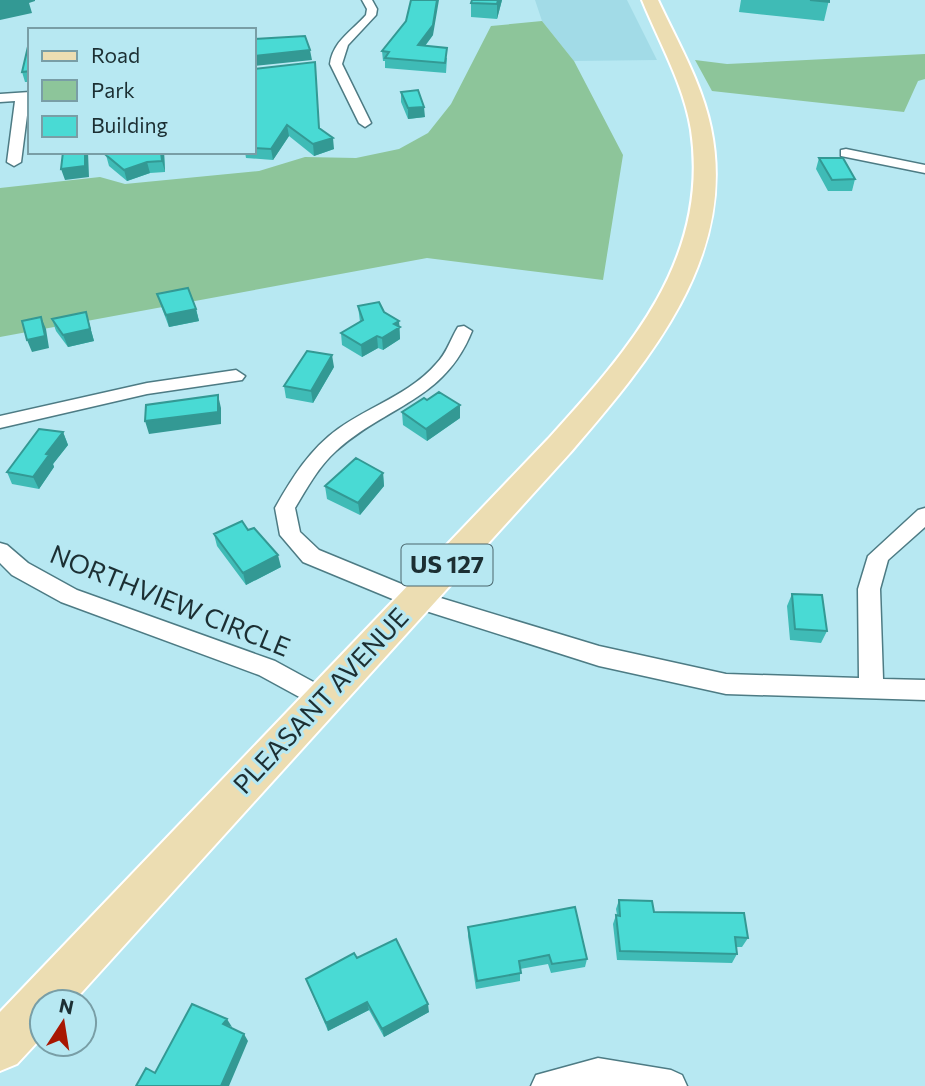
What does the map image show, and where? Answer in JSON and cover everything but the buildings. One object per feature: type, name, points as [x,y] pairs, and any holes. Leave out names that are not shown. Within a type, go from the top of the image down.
[{"type":"main road","name":"PLEASANT AVENUE","points":[[0,1047],[559,446],[626,369],[656,327],[688,267],[704,214],[706,188],[705,153],[688,88],[650,0]]},
{"type":"street","points":[[365,123],[336,64],[336,53],[340,45],[371,15],[372,9],[367,0]]},
{"type":"street","points":[[322,65],[336,64]]},
{"type":"street","points":[[0,98],[26,96],[14,162]]},
{"type":"street","points":[[846,153],[925,169]]},
{"type":"street","points":[[464,331],[455,353],[433,378],[329,446],[303,478],[285,508],[290,535],[312,556],[415,599],[599,656],[726,684],[925,690]]},
{"type":"street","points":[[0,422],[74,404],[204,379],[236,376]]},
{"type":"street","points":[[871,688],[869,589],[879,556],[925,514]]},
{"type":"street","name":"NORTHVIEW CIRCLE","points":[[0,551],[20,569],[69,596],[267,668],[322,698]]},
{"type":"street","points":[[547,1086],[598,1074],[671,1086]]},
{"type":"shaded area","points":[[535,0],[627,0],[657,60],[574,61],[542,21]]},
{"type":"green space","points":[[542,21],[574,61],[623,155],[603,280],[427,258],[0,337],[0,188],[100,177],[125,184],[259,171],[305,157],[356,158],[399,149],[428,133],[451,104],[491,26]]},
{"type":"green space","points":[[925,54],[925,79],[918,81],[904,112],[712,91],[695,60],[727,64]]}]
